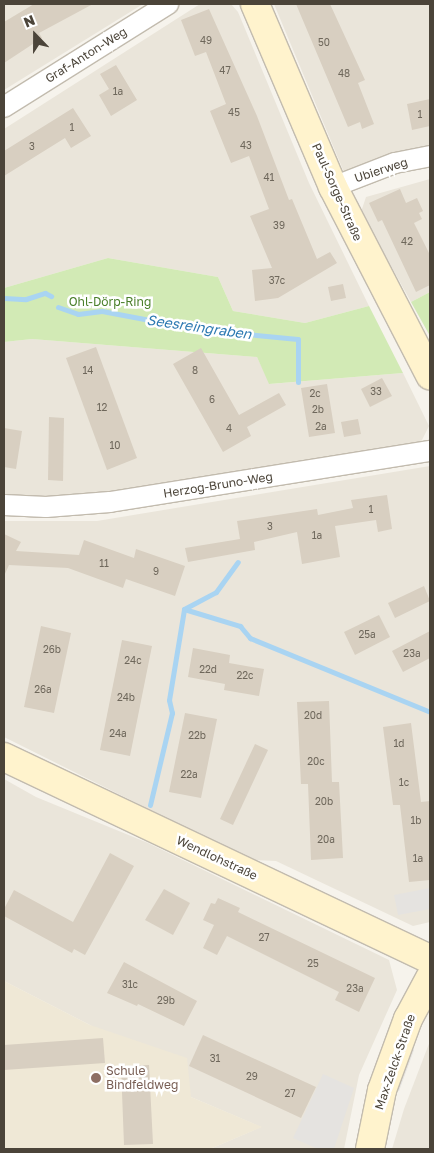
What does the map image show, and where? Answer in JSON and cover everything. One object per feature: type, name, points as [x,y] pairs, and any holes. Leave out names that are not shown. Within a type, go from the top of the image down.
[{"type":"street","name":"Graf-Anton-Weg","points":[[4,107],[168,4]]},
{"type":"street","name":"Paul-Sorge-Straße","points":[[255,4],[332,186],[430,375]]},
{"type":"street","name":"Ubierweg","points":[[332,186],[396,163],[430,156]]},
{"type":"street","name":"Herzog-Bruno-Weg","points":[[4,505],[46,507],[110,502],[430,451]]},
{"type":"street","name":"Wendlohstraße","points":[[4,757],[430,959]]},
{"type":"street","name":"Max-Zelck-Straße","points":[[370,1149],[382,1090],[408,1019],[430,978]]},
{"type":"shaded area","points":[[4,4],[143,4],[4,90]]},
{"type":"shaded area","points":[[200,4],[231,4],[238,12],[309,183],[369,306],[305,323],[233,311],[218,277],[108,258],[4,288],[4,129]]},
{"type":"shaded area","points":[[274,4],[430,4],[430,149],[346,177]]},
{"type":"shaded area","points":[[430,179],[430,292],[411,302],[361,212],[366,197]]},
{"type":"shaded area","points":[[32,339],[257,357],[270,384],[403,373],[429,426],[420,444],[86,496],[4,496],[4,342]]},
{"type":"shaded area","points":[[430,466],[430,922],[413,926],[276,861],[251,860],[4,737],[4,521],[97,521]]},
{"type":"shaded area","points":[[4,779],[36,797],[148,843],[389,960],[397,990],[359,1075],[344,1149],[210,1149],[261,1127],[191,1097],[90,1025],[4,981]]},
{"type":"shaded area","points":[[430,888],[430,909],[398,915],[394,895]]},
{"type":"shaded area","name":"Schule Bindfeldweg","points":[[4,981],[90,1025],[187,1058],[191,1097],[262,1127],[210,1149],[4,1149]]},
{"type":"shaded area","points":[[430,1041],[430,1149],[392,1149],[404,1109]]},
{"type":"shaded area","points":[[410,1042],[414,1050],[399,1091],[392,1092]]},
{"type":"shaded area","points":[[323,1074],[354,1088],[334,1149],[318,1149],[293,1138]]},
{"type":"green space","name":"Ohl-Dörp-Ring","points":[[108,258],[218,277],[233,311],[305,323],[369,306],[403,373],[269,384],[257,357],[32,339],[4,342],[4,288]]},
{"type":"green space","points":[[430,292],[430,336],[411,302]]},
{"type":"building","points":[[34,4],[93,4],[39,33],[42,38],[4,63],[4,22]]},
{"type":"building","points":[[296,4],[330,4],[365,80],[358,83],[374,124],[362,129],[360,122],[348,127]]},
{"type":"building","points":[[209,9],[257,116],[289,200],[292,199],[317,259],[330,252],[337,263],[278,298],[255,301],[252,270],[272,268],[250,216],[269,209],[249,156],[231,163],[210,111],[226,104],[206,52],[195,56],[181,20]]},
{"type":"building","points":[[116,65],[137,100],[111,116],[99,95],[109,89],[100,74]]},
{"type":"building","points":[[430,99],[430,126],[412,130],[407,104]]},
{"type":"building","points":[[73,108],[91,136],[71,148],[65,138],[4,176],[4,151]]},
{"type":"building","points":[[400,189],[406,203],[417,198],[423,211],[419,213],[422,219],[414,223],[430,255],[430,285],[416,292],[382,220],[378,222],[369,203]]},
{"type":"building","points":[[343,284],[346,298],[331,301],[328,287]]},
{"type":"building","points":[[96,347],[137,458],[107,470],[66,358]]},
{"type":"building","points":[[201,348],[239,415],[279,393],[286,405],[247,427],[251,436],[223,452],[173,364]]},
{"type":"building","points":[[382,378],[392,396],[370,407],[361,389]]},
{"type":"building","points":[[327,384],[335,433],[309,437],[301,388]]},
{"type":"building","points":[[49,417],[64,418],[63,481],[48,480]]},
{"type":"building","points":[[358,419],[361,434],[344,437],[341,422]]},
{"type":"building","points":[[4,428],[22,431],[16,469],[4,467]]},
{"type":"building","points":[[387,495],[392,529],[378,532],[376,520],[335,526],[340,557],[302,564],[297,532],[254,542],[255,550],[188,562],[185,548],[240,539],[237,521],[317,509],[318,515],[353,508],[351,500]]},
{"type":"building","points":[[4,534],[21,542],[16,551],[79,555],[84,540],[134,558],[136,549],[185,566],[175,596],[126,579],[123,588],[68,568],[9,565],[4,576]]},
{"type":"building","points":[[424,586],[430,601],[395,618],[388,603]]},
{"type":"building","points":[[379,615],[390,637],[355,655],[344,632]]},
{"type":"building","points":[[41,626],[71,633],[54,713],[24,707]]},
{"type":"building","points":[[430,631],[430,658],[403,672],[392,651]]},
{"type":"building","points":[[122,640],[152,646],[130,756],[100,750]]},
{"type":"building","points":[[193,648],[230,655],[229,663],[264,669],[259,696],[224,690],[225,684],[188,677]]},
{"type":"building","points":[[329,701],[332,782],[339,782],[343,858],[311,860],[308,784],[301,784],[297,702]]},
{"type":"building","points":[[185,713],[217,719],[201,798],[169,792]]},
{"type":"building","points":[[411,723],[421,802],[430,801],[430,880],[409,882],[400,805],[393,805],[383,727]]},
{"type":"building","points":[[255,744],[268,750],[233,825],[220,819]]},
{"type":"building","points":[[110,853],[134,866],[85,955],[74,949],[72,953],[4,916],[4,909],[14,890],[73,922]]},
{"type":"building","points":[[164,889],[190,903],[173,935],[145,920]]},
{"type":"building","points":[[218,898],[240,908],[238,912],[375,978],[359,1012],[335,1000],[339,992],[227,936],[217,955],[203,948],[214,925],[203,920],[211,903],[215,904]]},
{"type":"building","points":[[124,962],[197,1001],[184,1026],[138,1004],[137,1006],[107,993]]},
{"type":"building","points":[[203,1035],[316,1087],[301,1118],[189,1066]]},
{"type":"building","points":[[103,1038],[105,1063],[4,1070],[4,1045]]},
{"type":"building","points":[[149,1065],[153,1144],[124,1145],[121,1066]]},
{"type":"waterway","name":"Seesreingraben","points":[[4,298],[26,299],[45,293],[51,296]]},
{"type":"waterway","name":"Seesreingraben","points":[[58,307],[78,314],[102,311],[197,329],[298,339],[298,382]]},
{"type":"waterway","points":[[150,805],[172,713],[169,700],[184,609],[216,592],[238,562]]},
{"type":"waterway","points":[[184,609],[240,626],[250,638],[430,712]]},
{"type":"place","name":"Schule Bindfeldweg","points":[[96,1078]]}]
